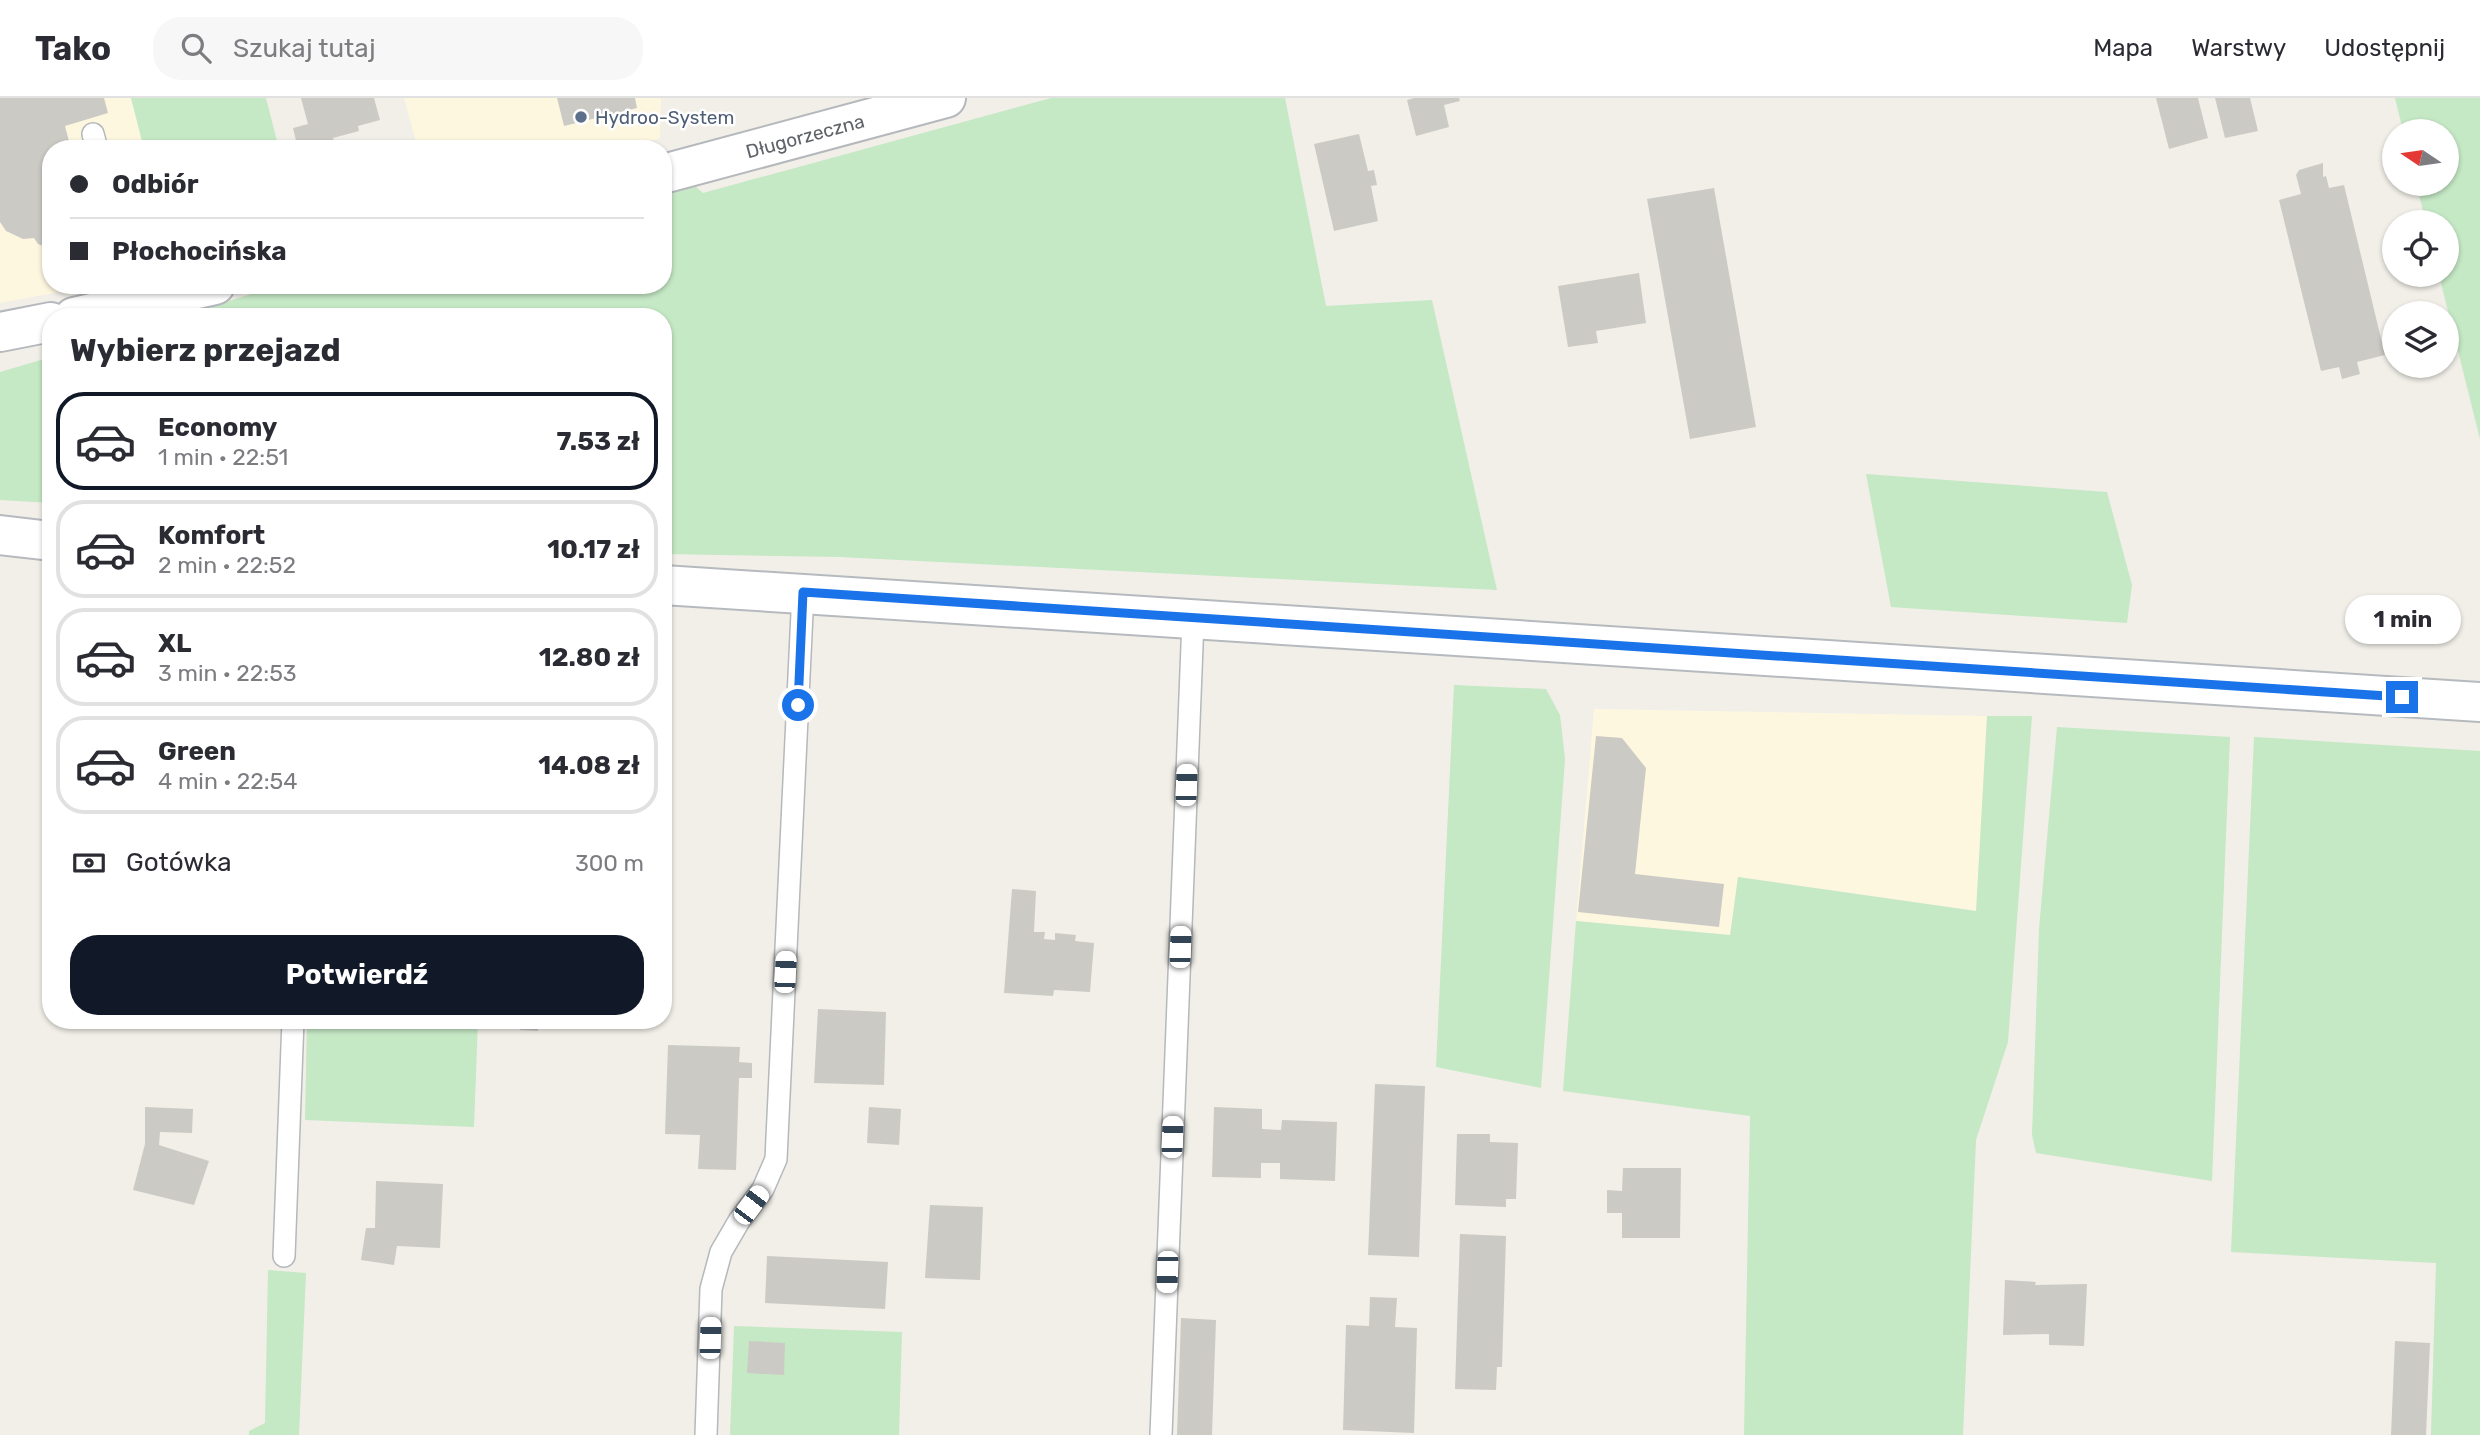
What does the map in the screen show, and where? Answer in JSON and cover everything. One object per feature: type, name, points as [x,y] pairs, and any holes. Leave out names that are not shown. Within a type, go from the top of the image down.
[{"type":"main road","name":"Długorzeczna","points":[[672,172],[946,98]]},
{"type":"main road","points":[[97,308],[131,295]]},
{"type":"main road","points":[[0,332],[42,324]]},
{"type":"main road","points":[[0,534],[42,540]]},
{"type":"main road","points":[[672,585],[2480,702]]},
{"type":"lane","points":[[706,1435],[711,1289],[721,1252],[739,1221],[763,1189],[776,1159],[803,592]]},
{"type":"lane","points":[[1161,1435],[1193,620]]},
{"type":"lane","points":[[284,1256],[293,1029]]},
{"type":"shaded area","points":[[0,98],[131,98],[142,140],[42,140],[42,294],[48,294],[0,303]]},
{"type":"shaded area","points":[[404,98],[661,98],[660,138],[653,140],[416,140]]},
{"type":"shaded area","points":[[1594,709],[1987,716],[1977,911],[1738,877],[1731,935],[1576,921]]},
{"type":"green space","points":[[131,98],[266,98],[277,140],[142,140]]},
{"type":"green space","points":[[1051,98],[1285,98],[1326,306],[1432,300],[1497,590],[840,557],[672,554],[672,308],[207,308],[252,294],[672,294],[672,192],[695,186],[703,193]]},
{"type":"green space","points":[[2395,98],[2480,98],[2480,439],[2459,355],[2459,301],[2446,301],[2442,287],[2459,287],[2459,210],[2423,210],[2419,196],[2459,196],[2459,119],[2400,119]]},
{"type":"green space","points":[[42,360],[42,502],[0,500],[0,372]]},
{"type":"green space","points":[[1866,474],[2107,492],[2132,585],[2127,623],[1891,607]]},
{"type":"green space","points":[[1454,685],[1546,689],[1560,715],[1565,759],[1541,1088],[1436,1067]]},
{"type":"green space","points":[[1987,716],[2032,716],[2008,1042],[1976,1140],[1963,1435],[1744,1435],[1750,1116],[1563,1091],[1576,921],[1730,935],[1738,877],[1976,911]]},
{"type":"green space","points":[[2057,727],[2230,737],[2212,1181],[2036,1153],[2032,1135],[2039,929]]},
{"type":"green space","points":[[2254,737],[2480,751],[2480,1435],[2431,1435],[2436,1263],[2231,1252]]},
{"type":"green space","points":[[307,1029],[478,1029],[474,1127],[305,1120]]},
{"type":"green space","points":[[268,1270],[306,1273],[299,1435],[249,1435],[249,1431],[265,1423]]},
{"type":"green space","points":[[734,1326],[902,1332],[899,1435],[730,1435]]},
{"type":"building","points":[[0,98],[104,98],[108,113],[65,126],[69,140],[42,140],[42,246],[34,238],[23,239],[6,231],[0,222]]},
{"type":"building","points":[[301,98],[374,98],[380,120],[358,126],[359,131],[334,140],[296,140],[293,128],[308,124]]},
{"type":"building","name":"Hydroo-System","points":[[557,98],[635,98],[637,108],[564,126]]},
{"type":"building","points":[[1459,98],[1460,101],[1444,105],[1449,127],[1416,136],[1407,100]]},
{"type":"building","points":[[2156,98],[2198,98],[2208,138],[2169,149]]},
{"type":"building","points":[[2215,98],[2250,98],[2258,131],[2225,138]]},
{"type":"building","points":[[1359,134],[1368,171],[1374,170],[1377,185],[1371,186],[1378,221],[1334,231],[1314,144]]},
{"type":"building","points":[[2323,163],[2323,177],[2326,176],[2329,188],[2344,185],[2382,343],[2382,356],[2357,362],[2360,374],[2342,379],[2339,367],[2321,371],[2279,200],[2301,194],[2296,175],[2299,170]]},
{"type":"building","points":[[1714,188],[1756,427],[1690,439],[1647,199]]},
{"type":"building","points":[[1639,273],[1646,323],[1596,331],[1598,343],[1568,347],[1558,286]]},
{"type":"building","points":[[1596,736],[1622,738],[1646,768],[1635,874],[1724,884],[1719,927],[1578,912]]},
{"type":"building","points":[[1012,889],[1036,891],[1034,932],[1045,932],[1044,939],[1055,940],[1055,933],[1076,935],[1075,941],[1094,943],[1090,992],[1054,990],[1053,996],[1004,993]]},
{"type":"building","points":[[818,1009],[886,1012],[884,1085],[814,1083]]},
{"type":"building","points":[[668,1045],[740,1047],[739,1062],[752,1063],[752,1078],[739,1078],[736,1170],[698,1169],[700,1135],[665,1134]]},
{"type":"building","points":[[1375,1084],[1425,1086],[1419,1257],[1368,1255]]},
{"type":"building","points":[[145,1107],[193,1109],[192,1133],[160,1132],[159,1145],[209,1161],[194,1205],[133,1190],[145,1144]]},
{"type":"building","points":[[869,1107],[901,1109],[899,1145],[867,1143]]},
{"type":"building","points":[[1214,1107],[1262,1109],[1262,1129],[1281,1130],[1282,1120],[1337,1122],[1335,1181],[1280,1179],[1280,1163],[1261,1163],[1261,1178],[1212,1177]]},
{"type":"building","points":[[1457,1134],[1490,1134],[1490,1142],[1518,1143],[1516,1199],[1506,1199],[1506,1207],[1455,1205]]},
{"type":"building","points":[[1623,1168],[1681,1168],[1680,1238],[1622,1238],[1622,1213],[1607,1213],[1607,1190],[1622,1191]]},
{"type":"building","points":[[376,1181],[443,1184],[440,1248],[397,1246],[394,1265],[361,1260],[366,1228],[375,1228]]},
{"type":"building","points":[[930,1205],[983,1207],[980,1280],[925,1278]]},
{"type":"building","points":[[1460,1234],[1506,1236],[1502,1367],[1497,1367],[1496,1390],[1455,1389]]},
{"type":"building","points":[[767,1256],[888,1262],[885,1309],[765,1303]]},
{"type":"building","points":[[2005,1280],[2036,1282],[2035,1285],[2087,1284],[2084,1346],[2049,1345],[2049,1334],[2003,1335]]},
{"type":"building","points":[[1370,1297],[1397,1298],[1395,1327],[1417,1328],[1414,1433],[1343,1430],[1346,1325],[1369,1326]]},
{"type":"building","points":[[1181,1318],[1216,1320],[1212,1435],[1177,1435]]},
{"type":"building","points":[[749,1341],[785,1343],[784,1375],[747,1373]]},
{"type":"building","points":[[2395,1341],[2430,1343],[2426,1435],[2391,1435]]},
{"type":"place","name":"Hydroo-System","points":[[581,117]]},
{"type":"route","points":[[798,705],[803,592],[1193,620],[2402,697]]}]
